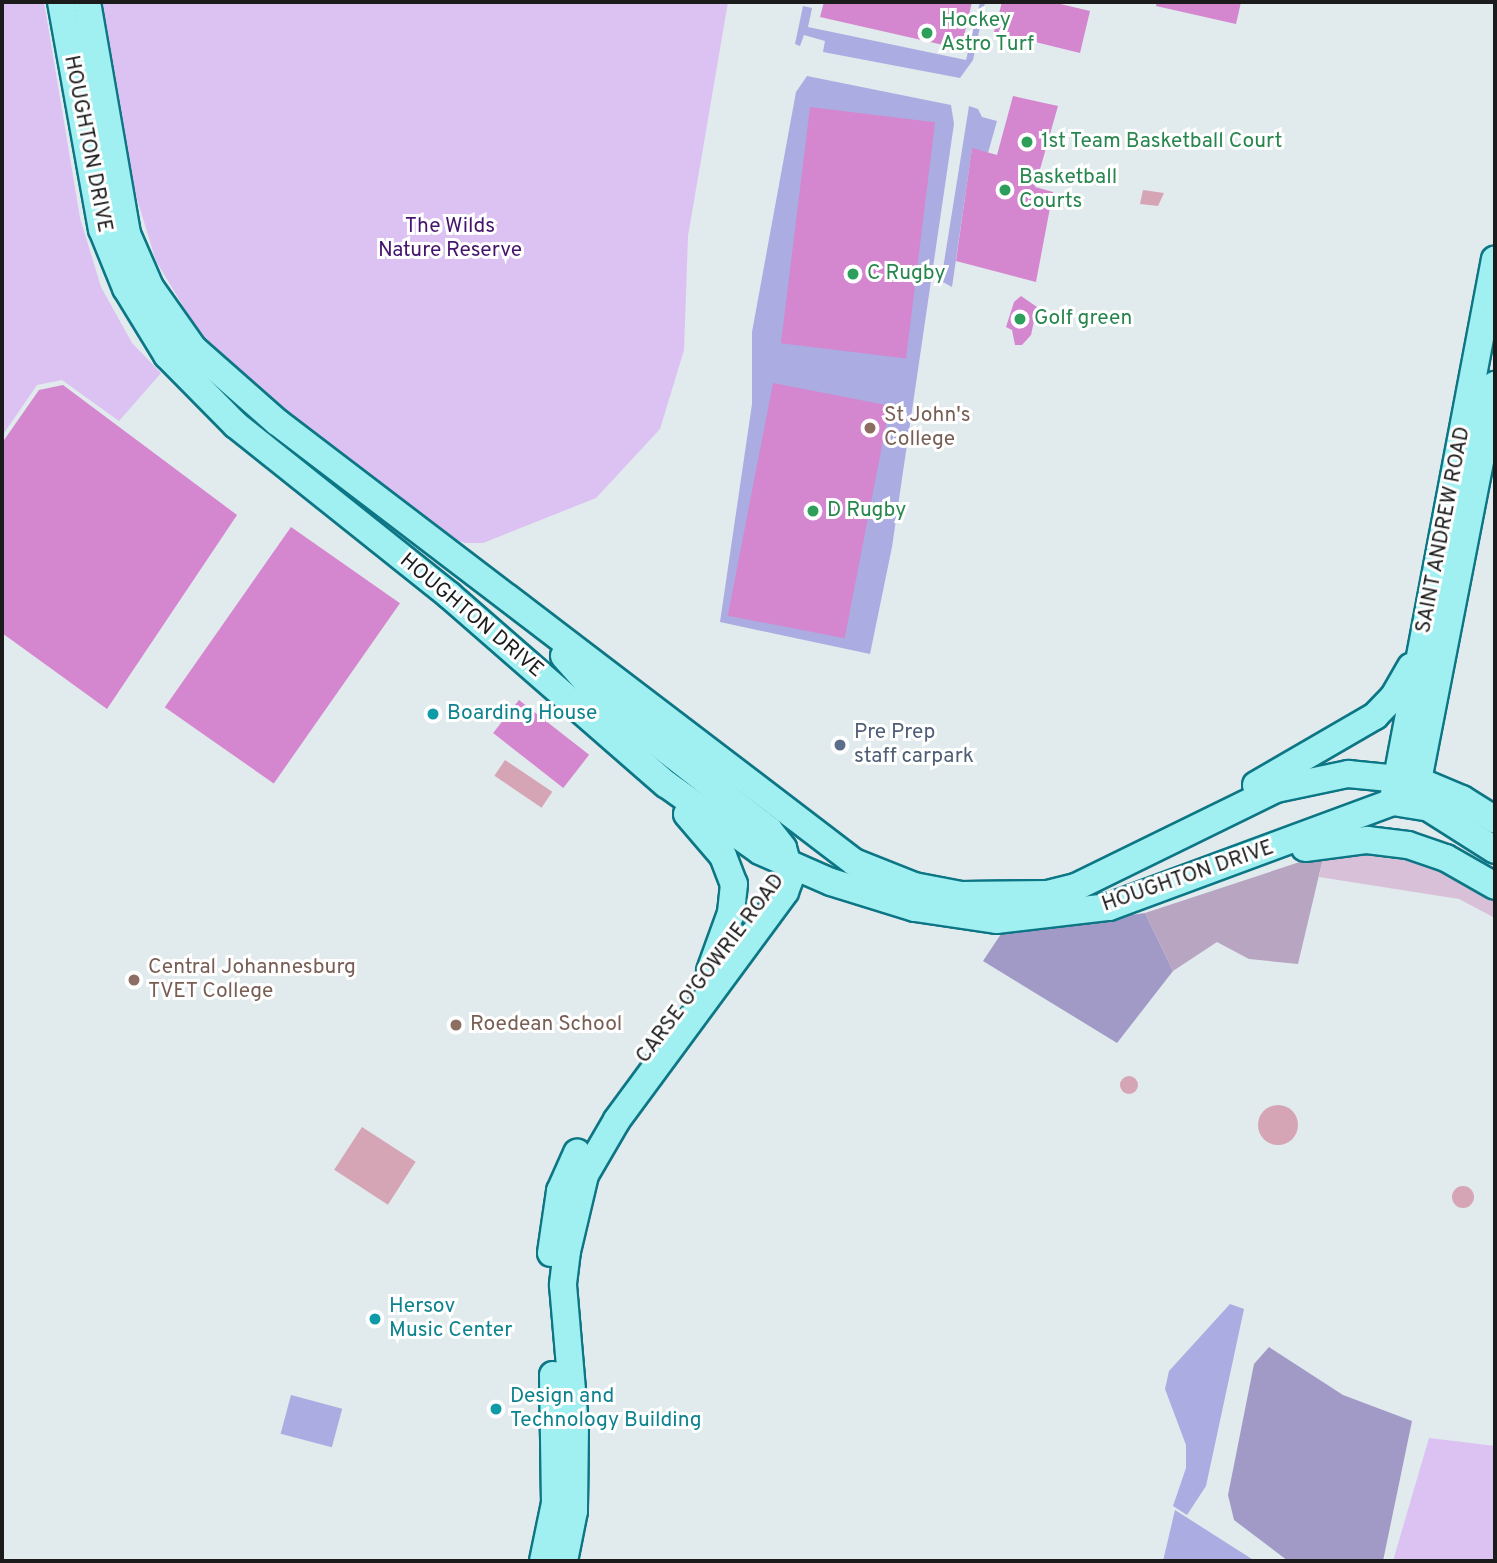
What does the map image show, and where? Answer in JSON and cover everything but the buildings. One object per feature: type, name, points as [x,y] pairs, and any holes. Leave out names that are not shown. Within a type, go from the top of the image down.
[{"type":"main road","name":"HOUGHTON DRIVE","points":[[61,2],[102,229],[126,288],[167,355],[219,410],[449,595],[638,759],[788,879],[831,882],[915,908],[978,919],[1072,914],[1138,898],[1187,882],[1406,790]]},
{"type":"main road","name":"HOUGHTON DRIVE","points":[[87,2],[122,215],[142,271],[169,318],[238,391],[840,854],[879,874],[935,891],[1016,898],[1063,890],[1098,876],[1289,784],[1328,775],[1462,799],[1495,820]]},
{"type":"main road","name":"SAINT ANDREW ROAD","points":[[1406,790],[1426,622],[1495,259]]},
{"type":"main road","name":"SAINT ANDREW ROAD","points":[[1406,790],[1495,385]]},
{"type":"main road","points":[[526,612],[606,703],[769,830],[783,848],[788,879],[816,865],[896,888],[935,891]]},
{"type":"main road","points":[[1138,856],[1166,835],[1375,716],[1405,679],[1426,622]]},
{"type":"main road","points":[[638,759],[731,870],[731,913],[710,971]]},
{"type":"main road","name":"HOUGHTON DRIVE","points":[[1406,790],[1495,850]]},
{"type":"main road","points":[[1187,882],[1206,881],[1312,847],[1367,840],[1421,848],[1495,886]]},
{"type":"main road","name":"CARSE O'GOWRIE ROAD","points":[[543,1561],[555,1491],[549,1290],[560,1191],[574,1157],[610,1103],[780,874],[788,879],[617,1120],[585,1175],[566,1251],[564,1285],[575,1426],[574,1511],[565,1561]]},
{"type":"main road","points":[[1098,876],[1115,893],[1138,898]]},
{"type":"shaded area","name":"Hockey Astro Turf","points":[[824,2],[972,2],[961,49],[820,17]]},
{"type":"shaded area","points":[[980,2],[985,3],[973,60],[960,78],[823,52],[825,41],[804,35],[800,46],[795,44],[803,6],[812,8],[808,27],[966,60]]},
{"type":"shaded area","points":[[1002,2],[1052,2],[1090,11],[1080,53],[994,32]]},
{"type":"shaded area","points":[[1157,2],[1241,2],[1236,24],[1156,6]]},
{"type":"shaded area","points":[[807,76],[951,105],[954,124],[892,547],[870,654],[720,622],[752,404],[752,332],[796,92]]},
{"type":"shaded area","name":"Basketball Courts","points":[[1013,96],[1058,106],[1035,187],[1053,192],[1036,282],[956,261],[972,148],[997,155]]},
{"type":"shaded area","points":[[969,106],[978,109],[982,117],[997,121],[988,153],[972,149],[952,287],[941,281]]},
{"type":"shaded area","name":"C Rugby","points":[[810,107],[935,122],[906,359],[781,343]]},
{"type":"shaded area","points":[[1143,190],[1164,193],[1158,206],[1140,204]]},
{"type":"shaded area","name":"Golf green","points":[[1021,296],[1037,307],[1031,335],[1022,345],[1015,345],[1012,330],[1006,327],[1014,302]]},
{"type":"shaded area","name":"D Rugby","points":[[773,383],[890,406],[845,638],[728,616]]},
{"type":"shaded area","points":[[63,385],[237,515],[107,709],[2,633],[2,443],[39,390]]},
{"type":"shaded area","points":[[291,527],[400,603],[274,783],[165,707]]},
{"type":"shaded area","points":[[519,700],[589,755],[563,788],[493,733]]},
{"type":"shaded area","points":[[505,760],[552,792],[542,808],[494,776]]},
{"type":"shaded area","points":[[1324,854],[1400,854],[1486,893],[1495,901],[1495,918],[1459,899],[1319,877]]},
{"type":"shaded area","points":[[1324,854],[1298,964],[1249,959],[1217,942],[1173,971],[1145,913]]},
{"type":"shaded area","points":[[1145,913],[1173,971],[1117,1043],[983,961],[1001,934]]},
{"type":"shaded area","points":[[1129,1076],[1135,1079],[1138,1085],[1135,1091],[1129,1094],[1123,1091],[1120,1085],[1123,1079]]},
{"type":"shaded area","points":[[1278,1105],[1286,1106],[1292,1111],[1297,1117],[1297,1133],[1292,1139],[1286,1144],[1278,1145],[1270,1144],[1264,1139],[1259,1133],[1258,1125],[1259,1117],[1264,1111],[1270,1106]]},
{"type":"shaded area","points":[[362,1127],[416,1162],[388,1205],[334,1170]]},
{"type":"shaded area","points":[[1463,1186],[1471,1189],[1474,1197],[1471,1205],[1463,1208],[1455,1205],[1452,1197],[1455,1189]]},
{"type":"shaded area","points":[[1230,1304],[1244,1309],[1206,1486],[1187,1515],[1173,1506],[1186,1468],[1186,1445],[1165,1389],[1169,1371]]},
{"type":"shaded area","points":[[1269,1347],[1343,1395],[1412,1421],[1383,1561],[1288,1561],[1234,1520],[1228,1495],[1254,1364]]},
{"type":"shaded area","points":[[291,1395],[342,1409],[332,1447],[281,1434]]},
{"type":"shaded area","points":[[1175,1510],[1255,1561],[1163,1561]]},
{"type":"green space","points":[[2,2],[44,2],[80,218],[101,287],[132,343],[161,373],[119,421],[62,380],[37,385],[2,436]]},
{"type":"green space","name":"The Wilds Nature Reserve","points":[[100,2],[728,2],[688,236],[684,350],[660,429],[596,498],[483,543],[465,543],[447,536],[269,400],[206,344],[156,261],[134,189]]},
{"type":"green space","points":[[1429,1438],[1495,1446],[1495,1561],[1393,1561]]},
{"type":"place","name":"Hockey Astro Turf","points":[[927,33]]},
{"type":"place","name":"1st Team Basketball Court","points":[[1027,142]]},
{"type":"place","name":"Basketball Courts","points":[[1005,190]]},
{"type":"place","name":"C Rugby","points":[[853,274]]},
{"type":"place","name":"Golf green","points":[[1020,319]]},
{"type":"place","name":"St John's College","points":[[870,428]]},
{"type":"place","name":"D Rugby","points":[[813,511]]},
{"type":"place","name":"Boarding House","points":[[433,714]]},
{"type":"place","name":"Pre Prep staff carpark","points":[[840,745]]},
{"type":"place","name":"Central Johannesburg TVET College","points":[[134,980]]},
{"type":"place","name":"Roedean School","points":[[456,1025]]},
{"type":"place","name":"Hersov Music Center","points":[[375,1319]]},
{"type":"place","name":"Design and Technology Building","points":[[496,1409]]}]
